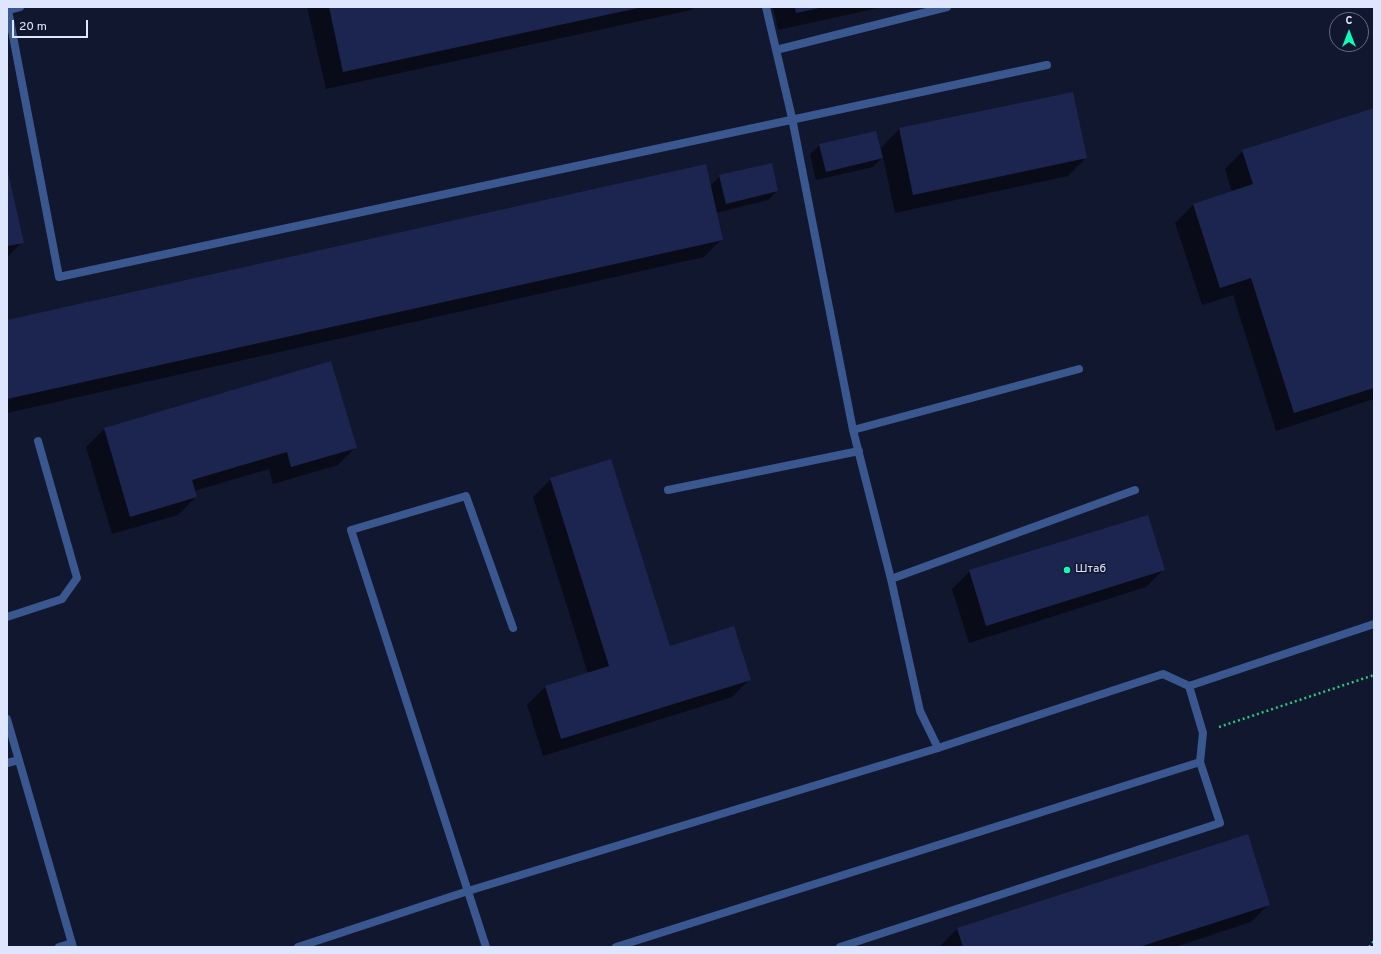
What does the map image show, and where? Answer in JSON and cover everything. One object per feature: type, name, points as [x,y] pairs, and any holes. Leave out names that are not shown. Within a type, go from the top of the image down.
[{"type":"street","points":[[20,7],[8,10],[59,277],[792,118],[1047,65]]},
{"type":"street","points":[[766,7],[792,118],[853,430],[891,580],[920,711],[938,748]]},
{"type":"street","points":[[776,50],[947,7]]},
{"type":"street","points":[[853,430],[1079,368]]},
{"type":"street","points":[[7,617],[62,599],[76,578],[38,441]]},
{"type":"street","points":[[668,490],[859,450]]},
{"type":"street","points":[[891,580],[1135,490]]},
{"type":"street","points":[[486,947],[351,530],[466,496],[513,628]]},
{"type":"street","points":[[298,947],[468,892],[938,748],[1163,674],[1189,686],[1374,624]]},
{"type":"street","points":[[840,947],[1220,823],[1200,762],[1203,733],[1189,686]]},
{"type":"street","points":[[7,719],[73,945],[59,947]]},
{"type":"street","points":[[7,763],[19,760]]},
{"type":"street","points":[[616,947],[1200,762]]},
{"type":"path","points":[[1203,733],[1374,674]]},
{"type":"path","points":[[1370,947],[1374,941]]},
{"type":"building","points":[[329,7],[638,7],[638,8],[343,72]]},
{"type":"building","points":[[795,7],[818,7],[819,8],[796,13]]},
{"type":"building","points":[[1073,92],[1087,158],[913,195],[899,128]]},
{"type":"building","points":[[1374,108],[1374,388],[1294,413],[1251,278],[1220,288],[1193,204],[1253,184],[1242,150]]},
{"type":"building","points":[[876,131],[883,158],[826,172],[819,144]]},
{"type":"building","points":[[772,163],[778,191],[726,204],[719,175]]},
{"type":"building","points":[[706,164],[723,240],[7,399],[7,320]]},
{"type":"building","points":[[7,168],[24,243],[7,246]]},
{"type":"building","points":[[331,361],[357,448],[291,467],[287,452],[192,480],[197,497],[130,517],[104,428]]},
{"type":"building","points":[[611,459],[670,646],[734,626],[751,680],[561,739],[545,686],[609,666],[550,478]]},
{"type":"building","name":"Штаб","points":[[1148,515],[1165,570],[986,626],[969,570]]},
{"type":"building","points":[[1248,834],[1270,905],[1139,947],[963,947],[957,928]]},
{"type":"place","name":"Штаб","points":[[1067,570]]}]
